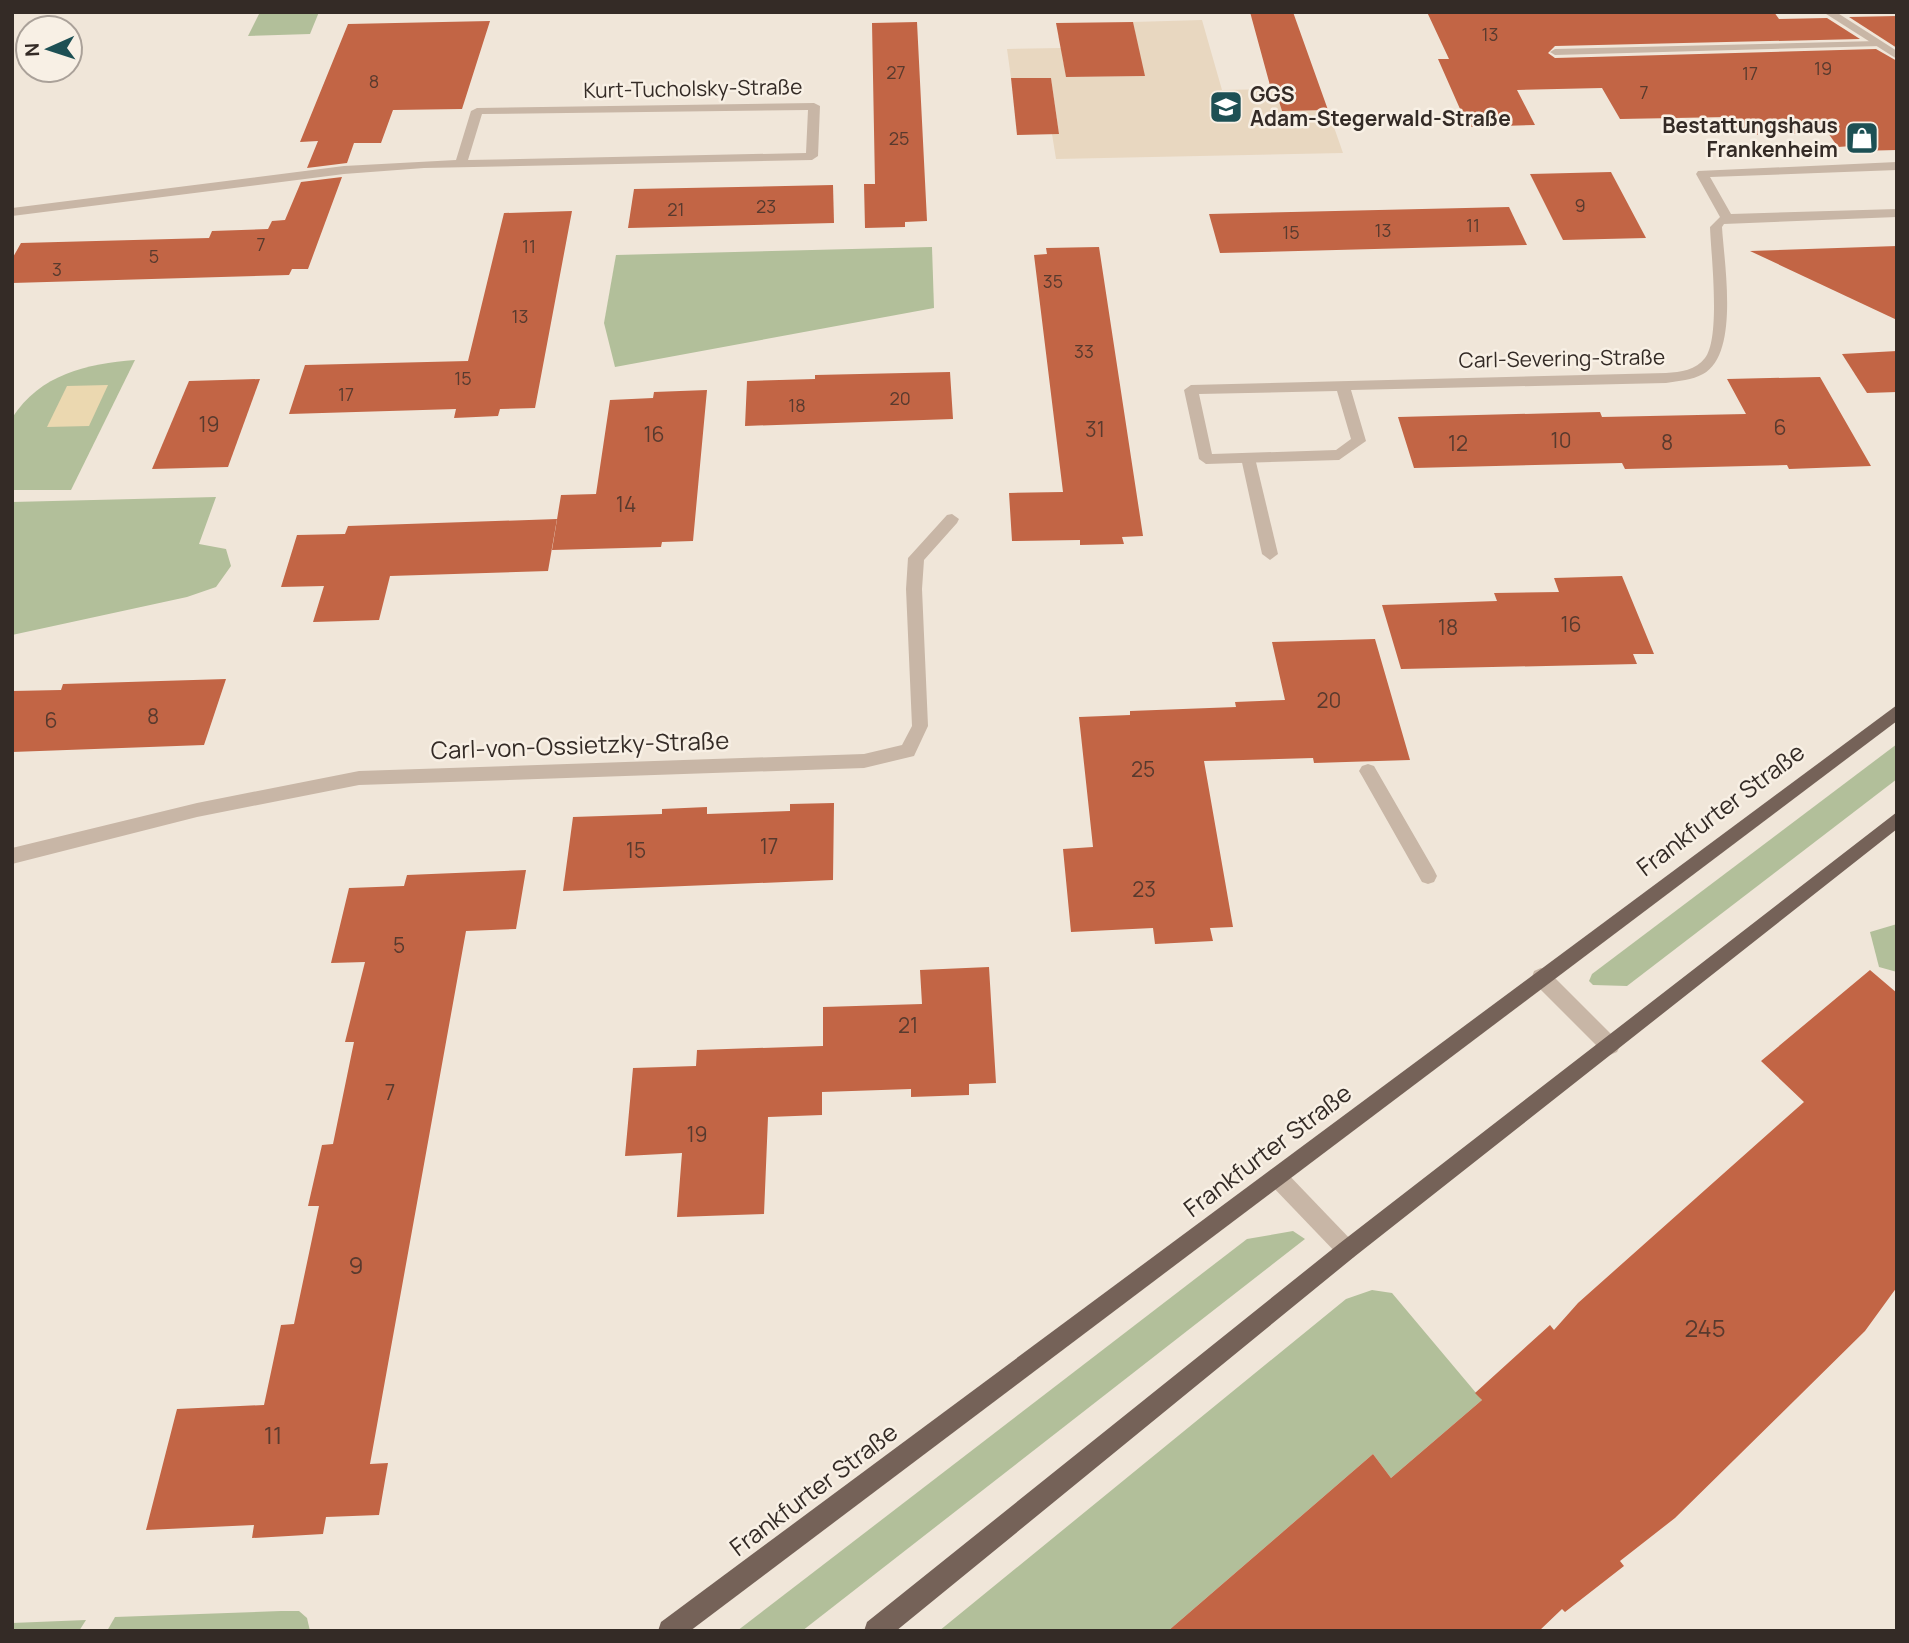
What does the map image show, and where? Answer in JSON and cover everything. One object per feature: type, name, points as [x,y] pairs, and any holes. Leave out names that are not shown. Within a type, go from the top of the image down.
[{"type":"main road","name":"Frankfurter Straße","points":[[670,1631],[1541,976],[1897,712]]},
{"type":"main road","points":[[876,1631],[1347,1250],[1897,819]]},
{"type":"street","points":[[1828,12],[1897,56]]},
{"type":"street","points":[[1555,52],[1877,44]]},
{"type":"street","name":"Kurt-Tucholsky-Straße","points":[[12,212],[344,170],[461,162],[812,156],[814,106],[477,111],[461,162]]},
{"type":"street","points":[[1897,166],[1702,174],[1727,218],[1897,213]]},
{"type":"street","name":"Carl-Severing-Straße","points":[[1343,386],[1359,441],[1339,455],[1206,459],[1191,390],[1343,386],[1676,378],[1691,374],[1706,367],[1721,339],[1716,227],[1720,221],[1727,218]]},
{"type":"street","points":[[1248,458],[1270,554]]},
{"type":"street","name":"Carl-von-Ossietzky-Straße","points":[[12,856],[197,810],[359,778],[864,761],[908,751],[920,726],[914,589],[916,558],[952,519]]},
{"type":"street","points":[[1368,771],[1429,876]]},
{"type":"street","points":[[1541,976],[1610,1046]]},
{"type":"street","points":[[1277,1177],[1347,1250]]},
{"type":"green space","points":[[260,12],[319,12],[310,34],[248,36]]},
{"type":"green space","points":[[932,247],[934,308],[615,367],[604,323],[616,255]]},
{"type":"green space","points":[[135,360],[71,490],[12,490],[12,418],[23,403],[36,391],[66,374],[99,365]]},
{"type":"green space","points":[[216,497],[199,544],[226,549],[231,566],[216,587],[187,597],[12,635],[12,502]]},
{"type":"green space","points":[[1897,744],[1897,779],[1627,986],[1593,985],[1589,981],[1592,974]]},
{"type":"green space","points":[[1897,924],[1897,972],[1879,967],[1870,932]]},
{"type":"green space","points":[[1293,1231],[1305,1239],[802,1631],[737,1631],[1247,1239]]},
{"type":"green space","points":[[1372,1290],[1392,1293],[1482,1400],[1391,1478],[1373,1454],[1168,1631],[939,1631],[1346,1299]]},
{"type":"green space","points":[[299,1611],[307,1618],[310,1631],[107,1631],[115,1617]]},
{"type":"green space","points":[[86,1620],[79,1631],[12,1631],[12,1623]]},
{"type":"sand","points":[[108,385],[89,426],[47,427],[67,386]]},
{"type":"shaded area","points":[[1202,20],[1222,90],[1275,89],[1282,111],[1328,110],[1343,153],[1056,159],[1052,134],[1059,134],[1051,78],[1011,78],[1007,49],[1061,48],[1066,77],[1144,76],[1133,22]]},
{"type":"building","points":[[1250,12],[1293,12],[1328,110],[1282,111],[1275,89],[1271,89]]},
{"type":"building","points":[[1427,12],[1774,12],[1779,19],[1827,18],[1860,39],[1555,46],[1548,53],[1555,58],[1876,49],[1897,61],[1897,150],[1855,151],[1852,146],[1838,147],[1828,133],[1742,135],[1729,117],[1620,119],[1602,88],[1517,90],[1535,125],[1468,127],[1438,59],[1449,59]]},
{"type":"building","points":[[1897,16],[1897,48],[1849,17]]},
{"type":"building","points":[[490,21],[462,109],[393,110],[381,143],[354,143],[347,163],[307,168],[318,141],[300,142],[348,24]]},
{"type":"building","points":[[917,22],[927,221],[905,222],[905,227],[865,228],[864,184],[875,184],[872,23]]},
{"type":"building","points":[[1133,22],[1145,76],[1066,77],[1056,23]]},
{"type":"building","points":[[1011,78],[1051,78],[1059,134],[1017,135]]},
{"type":"building","points":[[1611,172],[1646,238],[1563,240],[1530,174]]},
{"type":"building","points":[[342,177],[308,269],[292,269],[289,275],[12,283],[12,259],[21,243],[209,238],[212,231],[268,229],[272,221],[285,220],[301,182]]},
{"type":"building","points":[[833,185],[834,223],[628,228],[634,189]]},
{"type":"building","points":[[1509,207],[1527,245],[1220,253],[1209,214]]},
{"type":"building","points":[[572,211],[535,408],[500,409],[498,416],[454,418],[456,409],[289,414],[305,365],[468,361],[504,213]]},
{"type":"building","points":[[1897,246],[1897,320],[1750,251]]},
{"type":"building","points":[[1099,247],[1143,536],[1122,537],[1124,544],[1080,545],[1080,540],[1012,541],[1009,493],[1063,492],[1034,255],[1047,254],[1046,248]]},
{"type":"building","points":[[1897,351],[1897,392],[1867,393],[1842,354]]},
{"type":"building","points":[[950,372],[953,419],[745,426],[747,381],[815,379],[815,375]]},
{"type":"building","points":[[1820,377],[1871,466],[1625,469],[1622,463],[1414,468],[1398,417],[1600,412],[1602,417],[1746,414],[1727,379]]},
{"type":"building","points":[[260,379],[228,467],[152,469],[189,381]]},
{"type":"building","points":[[707,390],[693,541],[662,542],[661,547],[552,550],[561,495],[596,494],[610,400],[653,398],[654,392]]},
{"type":"building","points":[[557,519],[548,571],[390,576],[379,620],[313,622],[324,586],[281,587],[297,535],[345,534],[348,526]]},
{"type":"building","points":[[1622,576],[1654,654],[1633,654],[1637,664],[1401,669],[1382,605],[1497,601],[1494,593],[1559,592],[1554,578]]},
{"type":"building","points":[[1375,639],[1410,760],[1314,763],[1313,758],[1204,761],[1233,927],[1210,928],[1213,941],[1155,944],[1153,928],[1071,932],[1063,849],[1093,847],[1079,717],[1130,715],[1130,711],[1236,707],[1235,702],[1285,700],[1272,642]]},
{"type":"building","points":[[226,679],[204,745],[12,752],[12,691],[61,690],[63,684]]},
{"type":"building","points":[[834,803],[833,880],[563,891],[573,817],[662,814],[662,809],[707,807],[707,814],[790,811],[790,804]]},
{"type":"building","points":[[526,870],[516,929],[466,931],[370,1464],[388,1463],[379,1515],[326,1517],[323,1534],[252,1538],[254,1525],[146,1530],[177,1409],[264,1405],[281,1325],[294,1324],[319,1206],[308,1206],[322,1145],[333,1144],[354,1042],[345,1042],[365,962],[331,963],[349,888],[404,886],[407,875]]},
{"type":"building","points":[[989,967],[996,1083],[969,1084],[969,1095],[911,1097],[911,1089],[822,1092],[822,1115],[768,1117],[764,1214],[677,1217],[682,1153],[625,1156],[633,1068],[696,1066],[697,1050],[823,1046],[823,1007],[922,1004],[920,970]]},
{"type":"building","points":[[1870,970],[1897,993],[1897,1287],[1865,1331],[1675,1518],[1620,1561],[1624,1566],[1565,1612],[1562,1609],[1539,1631],[1168,1631],[1373,1454],[1391,1478],[1482,1400],[1475,1393],[1550,1325],[1554,1330],[1578,1303],[1804,1102],[1761,1061]]},
{"type":"place","name":"GGS Adam-Stegerwald-Straße","points":[[1226,107]]},
{"type":"place","name":"Bestattungshaus Frankenheim","points":[[1862,138]]}]
